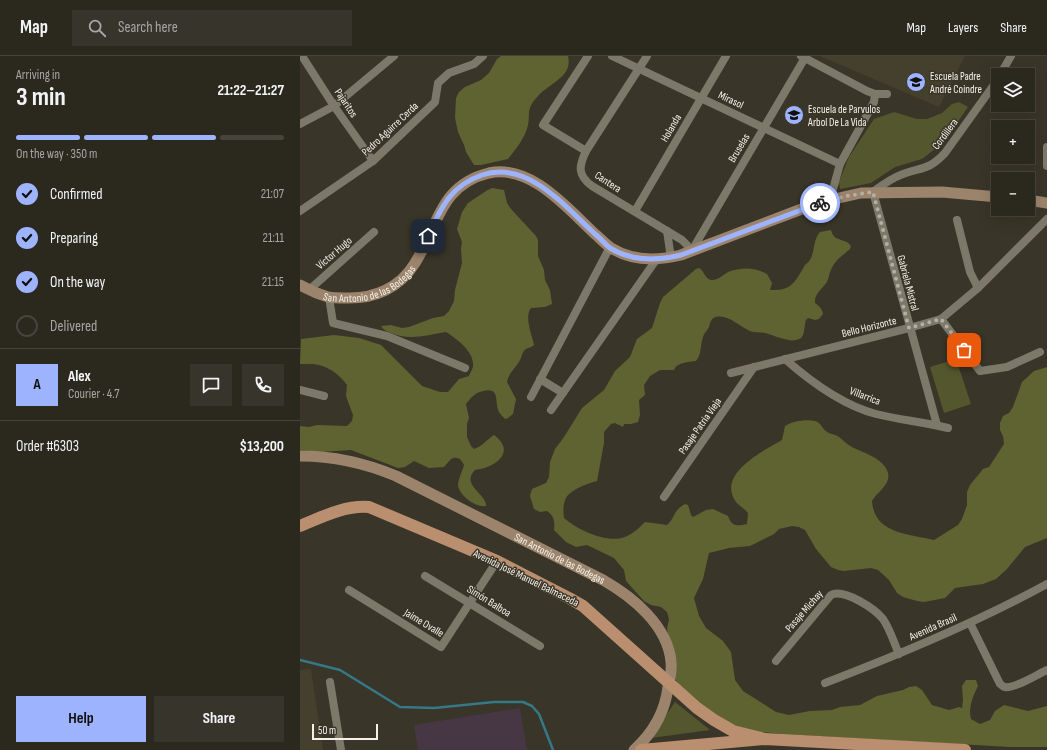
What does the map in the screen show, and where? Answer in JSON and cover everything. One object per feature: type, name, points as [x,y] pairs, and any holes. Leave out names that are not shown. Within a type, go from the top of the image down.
[{"type":"main road","name":"Avenida José Manuel Balmaceda","points":[[300,526],[345,509],[354,507],[369,507],[497,562],[583,606],[697,708],[723,726],[732,731],[764,739]]},
{"type":"main road","points":[[641,750],[675,749],[764,739],[965,750]]},
{"type":"street","name":"Pajaritos","points":[[302,56],[334,106],[373,161]]},
{"type":"street","points":[[300,124],[334,106],[394,56]]},
{"type":"street","name":"Pedro Aguirre Cerda","points":[[300,211],[373,161],[435,102],[438,84],[450,73],[474,64],[483,56]]},
{"type":"street","points":[[586,151],[544,125],[588,56]]},
{"type":"street","name":"Mirasol","points":[[612,56],[840,164]]},
{"type":"street","name":"Cantera","points":[[648,56],[586,151],[581,160],[580,168],[583,178],[592,186],[682,240],[691,252]]},
{"type":"street","name":"Holanda","points":[[635,211],[726,56]]},
{"type":"street","points":[[1004,68],[1011,56]]},
{"type":"street","points":[[804,57],[867,91],[875,94],[887,94]]},
{"type":"street","name":"Bruselas","points":[[691,252],[804,57]]},
{"type":"street","name":"Cordillera","points":[[873,192],[894,178],[927,167],[939,159],[991,89]]},
{"type":"street","points":[[830,200],[840,164],[874,102],[875,94]]},
{"type":"street","points":[[1047,148],[1047,166]]},
{"type":"street","name":"San Antonio de las Bodegas","points":[[305,287],[329,297],[360,299],[386,291],[400,280],[416,261],[439,211],[449,197],[468,181],[497,172],[514,173],[533,181],[553,196],[610,247],[635,257],[656,260],[671,258],[691,252],[799,210],[830,200],[861,193],[942,192],[991,196]]},
{"type":"street","name":"Gabriela Mistral","points":[[873,192],[909,328],[937,425]]},
{"type":"street","points":[[1035,201],[1047,204]]},
{"type":"street","name":"Bello Horizonte","points":[[731,373],[941,319],[978,288],[1047,219]]},
{"type":"street","points":[[957,220],[970,272],[978,288]]},
{"type":"street","points":[[667,231],[671,258]]},
{"type":"street","name":"Víctor Hugo","points":[[305,287],[374,232]]},
{"type":"street","points":[[531,397],[610,247]]},
{"type":"street","points":[[551,410],[656,260]]},
{"type":"street","points":[[329,297],[333,323],[388,336],[465,368]]},
{"type":"street","points":[[941,319],[980,371],[1007,367],[1040,352]]},
{"type":"street","name":"Villarrica","points":[[785,359],[820,387],[861,408],[876,414],[948,428]]},
{"type":"street","name":"Pasaje Patria Vieja","points":[[664,497],[754,367]]},
{"type":"street","points":[[540,379],[563,392]]},
{"type":"street","points":[[300,390],[324,396]]},
{"type":"street","name":"San Antonio de las Bodegas","points":[[300,456],[325,457],[352,461],[389,473],[615,587],[627,595],[646,614],[664,639],[671,661],[671,675],[665,703],[658,721],[647,737],[634,750]]},
{"type":"street","name":"Jaime Ovalle","points":[[349,590],[441,647],[497,562]]},
{"type":"street","name":"Simón Balboa","points":[[426,576],[540,646]]},
{"type":"street","name":"Avenida Brasil","points":[[825,683],[899,654],[970,623],[1047,584]]},
{"type":"street","name":"Pasaje Michay","points":[[776,660],[831,595],[836,593],[850,597],[869,607],[880,615],[886,624],[899,654]]},
{"type":"street","points":[[970,623],[1002,686],[1012,687],[1047,670]]},
{"type":"street","points":[[330,682],[341,750]]},
{"type":"shaded area","name":"Escuela Padre André Coindre","points":[[820,56],[965,56],[939,107]]},
{"type":"shaded area","points":[[311,669],[323,750],[300,750],[300,670]]},
{"type":"shaded area","points":[[520,708],[527,750],[418,750],[414,725]]},
{"type":"green space","points":[[501,56],[568,56],[569,62],[563,75],[541,93],[531,105],[525,134],[508,159],[481,165],[474,165],[466,152],[458,132],[455,118],[456,98],[459,92],[465,87],[481,80],[489,73],[497,59]]},
{"type":"green space","points":[[959,102],[968,107],[952,130],[936,148],[922,159],[895,167],[871,183],[840,189],[839,182],[849,157],[874,119],[894,112],[917,119],[927,119],[942,113],[952,104]]},
{"type":"green space","points":[[492,188],[504,190],[507,203],[511,209],[536,236],[538,240],[538,256],[544,270],[545,280],[550,290],[552,304],[545,307],[531,308],[529,312],[528,321],[534,345],[524,351],[521,359],[509,375],[507,382],[516,399],[513,414],[505,419],[499,412],[495,393],[489,390],[477,393],[466,404],[469,418],[467,424],[467,437],[471,446],[474,449],[477,448],[494,435],[501,441],[504,447],[501,458],[496,463],[483,469],[475,470],[471,475],[472,485],[483,497],[486,506],[473,503],[461,492],[458,484],[464,465],[457,458],[451,459],[444,467],[429,468],[414,461],[405,467],[398,468],[351,450],[319,452],[300,450],[300,426],[347,426],[352,421],[353,415],[346,396],[347,385],[340,377],[323,366],[300,364],[301,339],[334,335],[359,338],[381,345],[422,386],[440,392],[448,392],[459,379],[469,376],[473,367],[471,356],[460,342],[446,332],[418,337],[405,337],[391,333],[381,326],[391,325],[402,328],[409,327],[433,318],[444,316],[449,311],[454,301],[455,290],[462,263],[462,242],[457,229],[462,212],[468,203]]},
{"type":"green space","points":[[831,230],[835,237],[849,243],[851,246],[850,249],[834,264],[827,282],[816,297],[815,303],[819,306],[823,314],[819,319],[815,320],[808,318],[806,320],[804,332],[801,338],[792,340],[750,331],[725,317],[713,318],[703,336],[699,355],[696,361],[680,364],[674,370],[660,370],[650,376],[644,385],[645,395],[639,400],[640,415],[638,422],[624,424],[623,427],[615,423],[611,424],[604,432],[604,443],[597,481],[580,487],[568,495],[565,500],[563,510],[564,518],[570,523],[593,535],[610,539],[618,539],[628,536],[645,522],[667,525],[670,523],[678,509],[685,504],[688,505],[693,517],[706,510],[713,509],[728,516],[731,522],[735,525],[747,524],[748,513],[736,502],[731,492],[732,482],[737,473],[754,457],[782,440],[785,426],[804,420],[811,420],[819,423],[827,432],[837,436],[850,446],[878,460],[886,468],[888,477],[886,485],[872,501],[874,512],[879,520],[894,531],[934,540],[958,525],[967,505],[967,492],[970,485],[983,469],[989,467],[1004,444],[1003,436],[1000,430],[1000,423],[1003,416],[1009,413],[1013,407],[1022,382],[1034,371],[1047,367],[1047,538],[1025,547],[1007,569],[996,579],[983,584],[955,588],[945,598],[924,602],[917,601],[903,597],[897,593],[889,580],[878,570],[871,568],[844,571],[831,567],[816,549],[805,530],[792,526],[779,529],[774,534],[750,546],[729,548],[709,553],[703,579],[694,598],[699,616],[706,628],[723,641],[731,652],[735,680],[743,691],[776,712],[789,715],[860,705],[877,696],[916,686],[922,690],[932,705],[949,710],[959,707],[962,708],[962,686],[966,680],[976,680],[978,686],[971,706],[971,719],[980,724],[990,720],[995,711],[1004,705],[1028,711],[1047,706],[1047,747],[1010,747],[783,734],[761,732],[732,725],[701,704],[680,686],[675,679],[667,629],[669,619],[667,612],[661,607],[651,605],[644,601],[626,581],[624,570],[614,558],[587,545],[576,547],[566,542],[554,530],[554,519],[551,515],[547,511],[540,512],[534,509],[530,496],[532,489],[546,483],[549,477],[550,462],[555,449],[582,408],[604,390],[615,371],[630,357],[637,339],[652,328],[663,297],[699,268],[710,280],[714,280],[733,270],[758,270],[767,274],[772,283],[770,290],[783,289],[795,281],[805,265],[811,259],[816,238],[820,232]]},
{"type":"green space","points":[[956,359],[971,404],[944,413],[930,367]]},
{"type":"green space","points":[[675,702],[710,730],[651,738]]},
{"type":"waterway","points":[[300,660],[340,670],[400,707],[434,708],[494,702],[523,702],[532,706],[539,714],[553,750]]},
{"type":"way so far","points":[[820,203],[846,196],[873,192],[909,328],[941,319],[964,350]]},
{"type":"place","name":"Escuela Padre André Coindre","points":[[916,82]]},
{"type":"place","name":"Escuela de Parvulos Arbol De La Vida","points":[[794,115]]},
{"type":"route","points":[[428,236],[439,211],[455,191],[474,178],[497,172],[514,173],[533,181],[553,196],[610,247],[625,254],[645,259],[656,260],[681,255],[820,203]]}]
